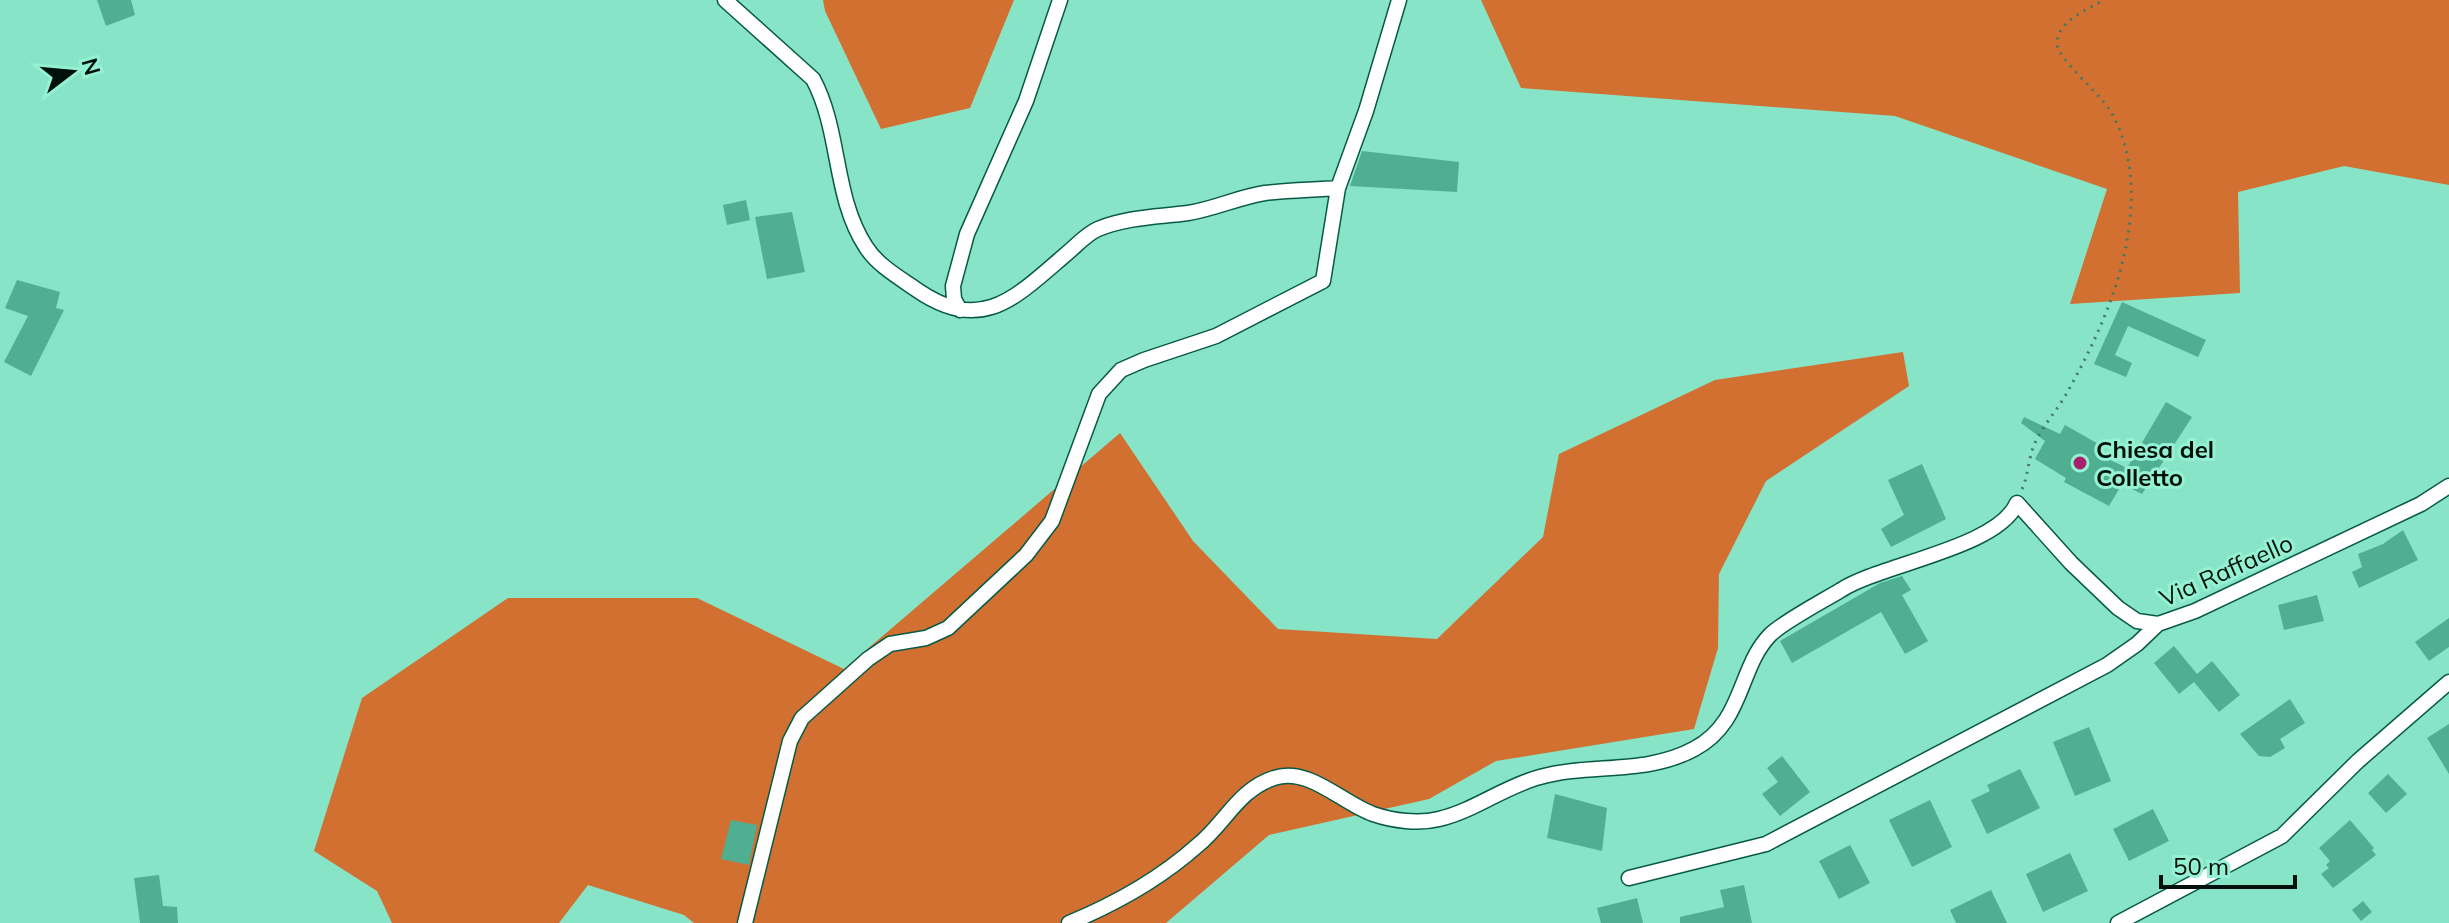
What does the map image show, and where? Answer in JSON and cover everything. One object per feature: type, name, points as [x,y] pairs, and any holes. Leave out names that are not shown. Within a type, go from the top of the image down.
[{"type":"street","points":[[725,0],[813,79],[828,120],[849,212],[869,252],[929,298],[960,310],[974,312],[1002,303],[1096,229],[1129,220],[1191,213],[1263,193],[1338,188]]},
{"type":"street","points":[[960,310],[954,299],[953,286],[967,234],[1026,101],[1060,0]]},
{"type":"street","points":[[745,923],[790,741],[802,718],[868,659],[890,644],[926,638],[948,628],[1026,555],[1052,521],[1099,394],[1121,370],[1216,336],[1323,281],[1338,188],[1366,111],[1399,0]]},
{"type":"street","name":"Via Raffaello","points":[[2014,509],[2118,608],[2137,621],[2158,624],[2238,591],[2421,504],[2449,487]]},
{"type":"street","points":[[1069,923],[1116,902],[1144,884],[1198,846],[1257,783],[1279,776],[1292,774],[1373,814],[1410,821],[1439,819],[1545,775],[1638,766],[1695,749],[1714,735],[1734,707],[1757,655],[1770,635],[1851,584],[1906,566],[1994,529],[2014,509]]},
{"type":"street","points":[[1629,878],[1766,844],[2107,665],[2137,644],[2158,624]]},
{"type":"street","points":[[2118,923],[2282,836],[2358,761],[2449,682]]},
{"type":"path","points":[[2014,509],[2028,476],[2033,447],[2067,393],[2096,337],[2123,267],[2131,185],[2127,151],[2111,112],[2094,88],[2066,62],[2057,46],[2058,35],[2067,23],[2104,0]]},
{"type":"shaded area","points":[[823,0],[1014,0],[970,108],[881,129],[825,11]]},
{"type":"shaded area","points":[[1481,0],[2449,0],[2449,185],[2344,166],[2238,192],[2240,293],[2070,304],[2107,189],[1895,116],[1521,88]]},
{"type":"shaded area","points":[[1903,352],[1909,386],[1766,481],[1719,574],[1718,648],[1694,729],[1496,761],[1429,799],[1269,835],[1166,923],[694,923],[684,915],[588,885],[559,923],[392,923],[377,891],[314,851],[362,698],[508,598],[697,598],[844,669],[1120,433],[1193,541],[1278,629],[1437,639],[1543,537],[1559,454],[1715,380]]},
{"type":"building","points":[[97,0],[131,0],[135,15],[106,26]]},
{"type":"building","points":[[1362,151],[1459,162],[1457,192],[1350,186]]},
{"type":"building","points":[[746,200],[750,220],[727,225],[723,205]]},
{"type":"building","points":[[792,212],[805,272],[767,279],[755,217]]},
{"type":"building","points":[[17,280],[60,292],[56,308],[64,310],[31,376],[4,362],[28,316],[5,308]]},
{"type":"building","points":[[2122,302],[2206,340],[2198,357],[2128,326],[2115,355],[2132,363],[2126,377],[2094,364]]},
{"type":"building","points":[[2166,402],[2192,417],[2142,494],[2122,484],[2109,506],[2064,482],[2066,478],[2035,459],[2045,441],[2021,423],[2024,417],[2060,434],[2065,425],[2102,446],[2098,454],[2127,468]]},
{"type":"building","points":[[1922,464],[1946,519],[1891,547],[1881,529],[1904,515],[1888,480]]},
{"type":"building","points":[[2403,530],[2418,560],[2359,588],[2352,572],[2362,567],[2358,554],[2383,544]]},
{"type":"building","points":[[1902,576],[1911,590],[1902,595],[1928,641],[1905,654],[1881,612],[1792,663],[1780,641],[1880,583]]},
{"type":"building","points":[[2317,595],[2324,621],[2284,630],[2278,605]]},
{"type":"building","points":[[2449,618],[2449,647],[2429,661],[2415,642]]},
{"type":"building","points":[[2174,646],[2197,674],[2212,661],[2240,695],[2219,712],[2194,682],[2179,694],[2154,663]]},
{"type":"building","points":[[2290,699],[2305,723],[2280,739],[2285,748],[2270,757],[2259,756],[2240,734]]},
{"type":"building","points":[[2449,724],[2449,774],[2427,738]]},
{"type":"building","points":[[2089,727],[2111,781],[2075,796],[2053,742]]},
{"type":"building","points":[[1782,756],[1810,792],[1780,816],[1762,794],[1778,782],[1767,768]]},
{"type":"building","points":[[2020,769],[2040,808],[1987,834],[1971,800],[1990,791],[1987,785]]},
{"type":"building","points":[[2388,774],[2407,794],[2386,813],[2368,793]]},
{"type":"building","points":[[1555,794],[1607,808],[1602,851],[1547,838]]},
{"type":"building","points":[[1930,800],[1952,847],[1912,867],[1889,820]]},
{"type":"building","points":[[2153,809],[2169,841],[2129,861],[2113,829]]},
{"type":"building","points":[[731,820],[757,825],[749,865],[721,859]]},
{"type":"building","points":[[2350,820],[2374,848],[2372,850],[2376,855],[2333,888],[2321,874],[2329,868],[2326,865],[2330,861],[2319,848]]},
{"type":"building","points":[[1850,845],[1870,883],[1839,899],[1819,861]]},
{"type":"building","points":[[2070,853],[2088,891],[2043,912],[2026,874]]},
{"type":"building","points":[[159,875],[163,906],[177,907],[178,923],[140,923],[134,878]]},
{"type":"building","points":[[1744,885],[1752,923],[1680,923],[1680,917],[1724,907],[1720,890]]},
{"type":"building","points":[[1991,890],[2007,923],[1956,923],[1950,910]]},
{"type":"building","points":[[1637,898],[1643,923],[1601,923],[1597,908]]},
{"type":"building","points":[[2363,901],[2372,912],[2361,921],[2352,910]]},
{"type":"place","name":"Chiesa del Colletto","points":[[2080,463]]}]
